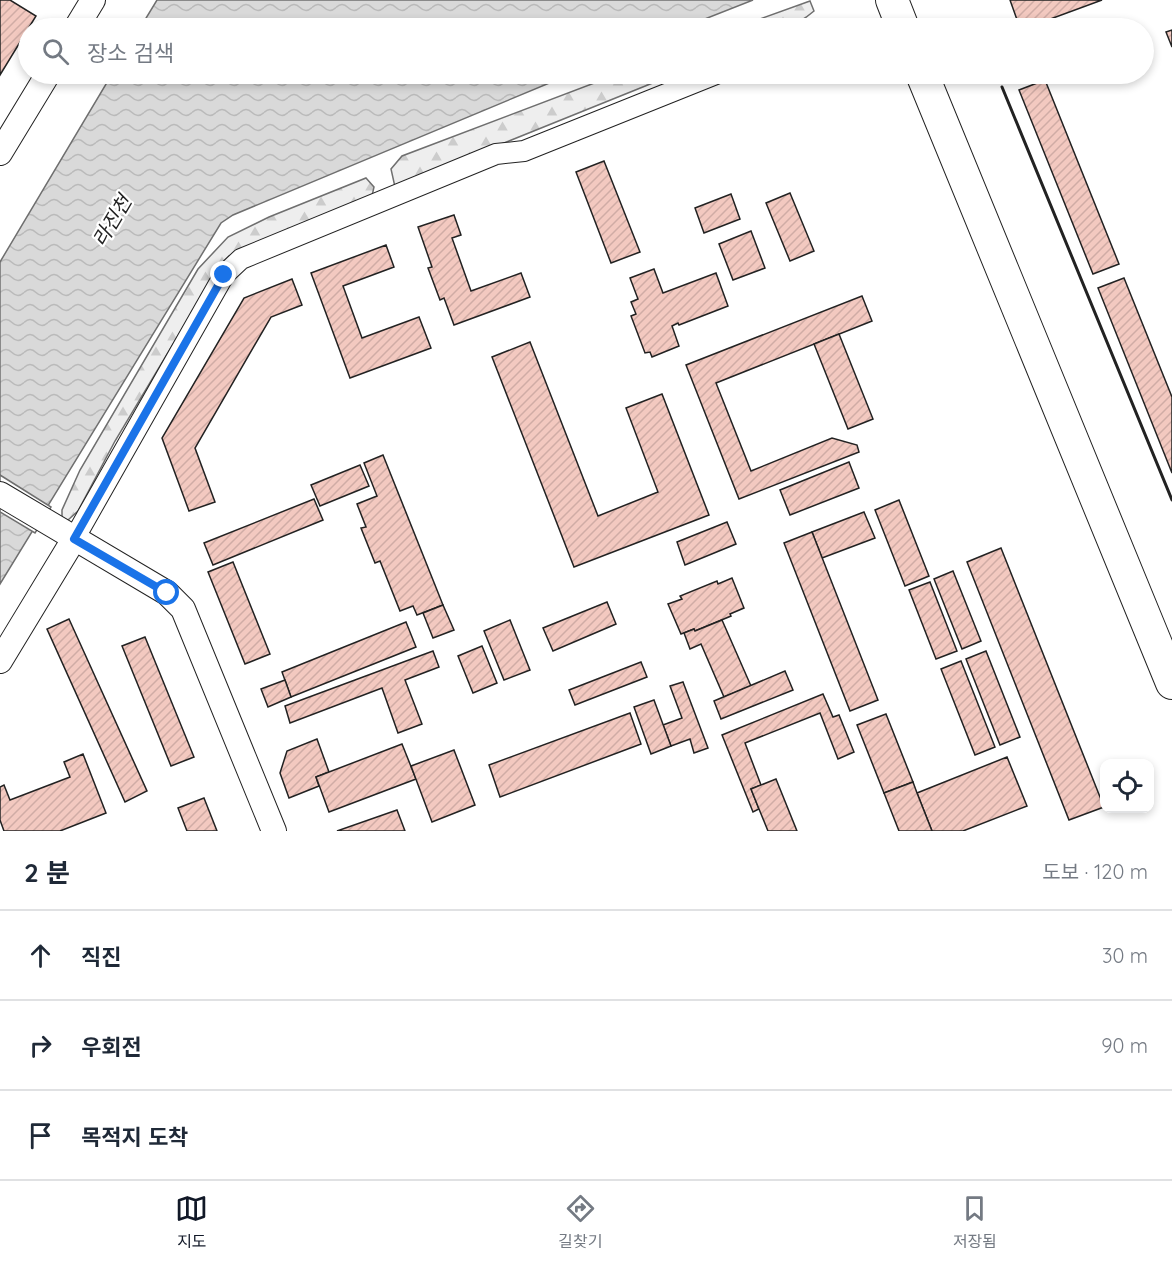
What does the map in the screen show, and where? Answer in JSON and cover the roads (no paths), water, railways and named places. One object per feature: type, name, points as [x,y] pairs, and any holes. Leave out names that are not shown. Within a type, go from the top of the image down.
[{"type":"highway","points":[[892,0],[899,18]]},
{"type":"highway","points":[[926,84],[1172,683]]},
{"type":"street","points":[[82,18],[93,0]]},
{"type":"street","points":[[0,153],[42,84]]},
{"type":"street","points":[[0,661],[74,539],[224,275],[241,259],[496,154],[524,151],[691,84]]},
{"type":"street","points":[[0,494],[167,593],[183,609],[274,831]]},
{"type":"water","points":[[157,0],[753,0],[707,18],[146,18]]},
{"type":"water","name":"라진천","points":[[106,84],[547,84],[233,215],[221,223],[0,584],[0,262]]}]
